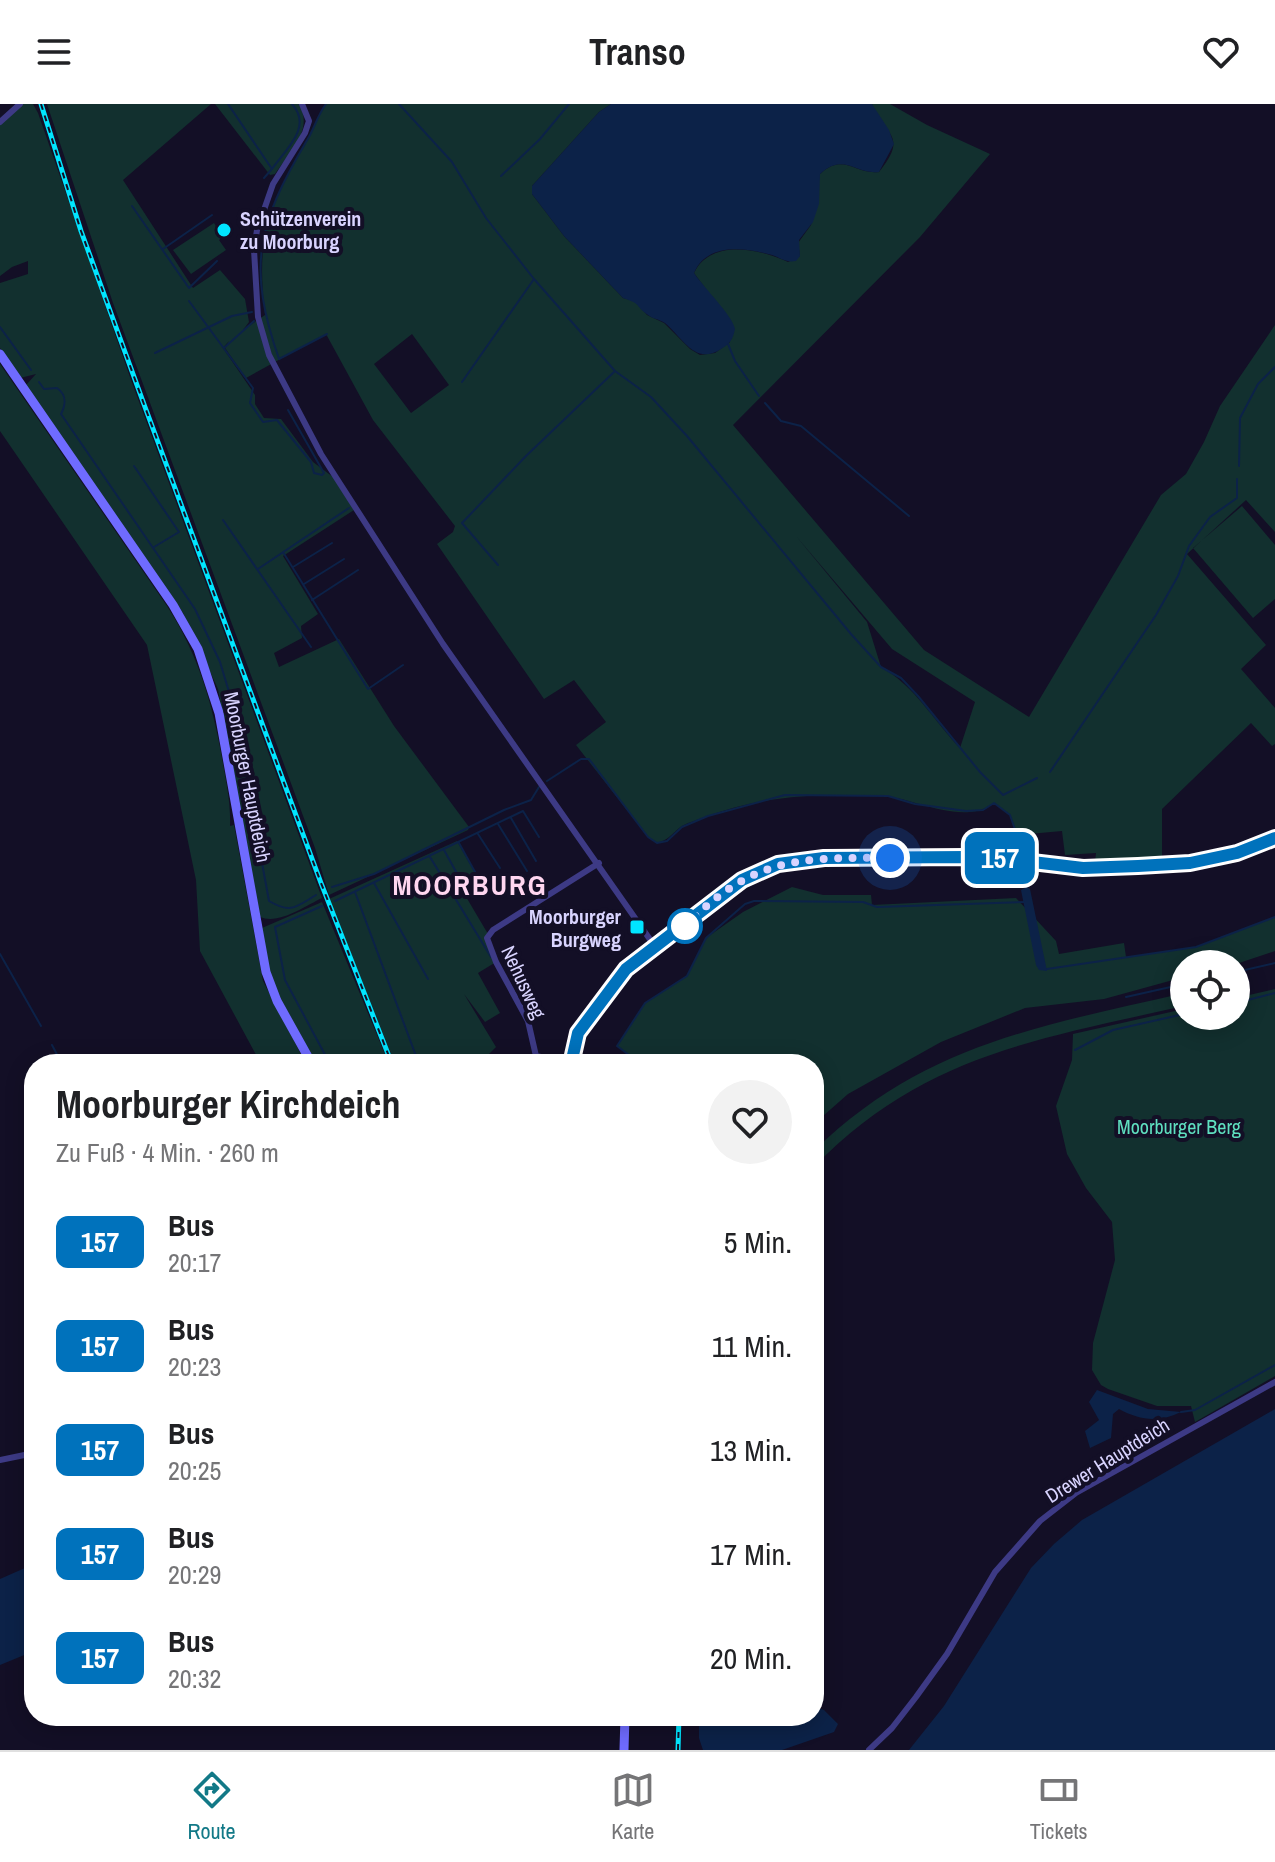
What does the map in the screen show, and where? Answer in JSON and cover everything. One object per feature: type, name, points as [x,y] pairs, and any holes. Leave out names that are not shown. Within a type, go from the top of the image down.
[{"type":"main road","name":"Moorburger Hauptdeich","points":[[0,354],[178,612],[198,649],[219,713],[266,972],[277,1001],[306,1054]]},
{"type":"main road","points":[[624,1750],[625,1726]]},
{"type":"street","points":[[0,122],[20,104]]},
{"type":"street","points":[[302,104],[309,121],[305,133],[273,184],[257,230],[254,250],[258,317],[269,355],[315,443],[443,644],[656,948]]},
{"type":"street","points":[[573,1054],[578,1033],[626,969],[742,880],[787,861],[837,857],[966,857],[1083,868],[1138,866],[1190,863],[1237,853],[1275,838]]},
{"type":"street","name":"Nehusweg","points":[[536,1054],[528,1021],[496,962],[487,942],[488,934],[599,863]]},
{"type":"street","name":"Drewer Hauptdeich","points":[[869,1750],[892,1728],[916,1697],[947,1654],[995,1572],[1040,1521],[1076,1493],[1275,1382]]},
{"type":"street","points":[[0,1460],[24,1455]]},
{"type":"green space","points":[[23,104],[33,104],[38,113],[131,380],[322,898],[283,917],[260,917],[218,689],[183,613],[26,385],[36,374],[20,378],[0,348],[0,283],[28,274],[28,261],[0,276],[0,123]]},
{"type":"green space","points":[[47,104],[211,104],[123,180],[193,288],[220,270],[245,299],[249,322],[243,330],[265,315],[262,265],[268,224],[282,186],[326,104],[611,104],[599,112],[532,186],[532,194],[564,236],[623,298],[635,301],[647,315],[664,323],[700,355],[715,353],[730,342],[720,308],[694,273],[702,262],[712,255],[737,250],[764,253],[788,262],[800,256],[798,243],[811,225],[820,174],[843,164],[879,172],[888,159],[893,141],[872,104],[890,104],[990,154],[920,237],[733,425],[924,650],[1029,717],[1161,495],[1186,474],[1220,406],[1275,325],[1275,532],[1246,500],[1187,554],[1266,645],[1241,669],[1275,708],[1275,744],[1272,746],[1251,723],[1162,809],[1162,861],[1095,862],[1096,853],[1065,855],[1062,831],[1018,835],[1010,815],[994,803],[981,810],[953,812],[894,798],[858,795],[792,797],[748,804],[688,823],[657,843],[648,837],[576,745],[606,722],[574,680],[544,699],[437,544],[453,532],[455,526],[373,420],[326,334],[246,378],[225,348],[229,341],[223,348],[255,395],[255,404],[264,418],[281,419],[313,462],[333,477],[354,510],[283,556],[318,614],[301,626],[302,638],[274,653],[279,667],[339,639],[394,726],[469,827],[329,895],[315,848],[113,303]],"holes":[[[412,334],[449,385],[411,413],[374,364]],[[796,536],[892,649],[975,702],[960,748],[914,694],[881,667],[867,622]]]},
{"type":"green space","points":[[215,104],[299,104],[304,123],[302,132],[275,174],[270,175]]},
{"type":"green space","points":[[214,223],[223,237],[219,240],[226,250],[191,274],[173,250]]},
{"type":"green space","points":[[0,364],[167,606],[187,642],[208,698],[218,737],[228,792],[230,826],[234,825],[263,981],[301,1054],[256,1054],[200,951],[196,880],[147,645],[0,431]]},
{"type":"green space","points":[[1242,506],[1275,545],[1275,599],[1253,618],[1193,548]]},
{"type":"green space","points":[[457,841],[479,880],[462,890],[488,934],[496,962],[478,973],[500,1013],[485,1022],[464,994],[496,1047],[489,1054],[391,1054],[329,899]]},
{"type":"green space","points":[[792,887],[823,895],[871,895],[872,905],[1016,898],[1056,941],[1059,954],[1124,943],[1126,957],[1170,951],[1170,981],[1104,999],[1025,1008],[941,1042],[848,1094],[824,1115],[824,1054],[628,1054],[617,1046],[645,1003],[687,976],[706,938],[743,912]]},
{"type":"green space","points":[[322,902],[385,1054],[310,1054],[279,998],[269,972],[262,928]]},
{"type":"green space","points":[[1275,917],[1275,951],[1250,959],[1250,950],[1175,950],[1196,947]]},
{"type":"green space","name":"Moorburger Berg","points":[[1275,989],[1275,1376],[1195,1422],[1191,1406],[1157,1406],[1108,1389],[1101,1385],[1092,1370],[1093,1343],[1115,1260],[1112,1222],[1086,1188],[1067,1154],[1056,1106],[1072,1060],[1073,1034],[1170,1012],[1170,1030],[1250,1030],[1250,995]]},
{"type":"green space","points":[[1170,996],[1170,1009],[1032,1042],[940,1076],[897,1099],[855,1129],[824,1158],[824,1142],[855,1115],[898,1086],[987,1044],[1033,1029]]},
{"type":"water","points":[[611,104],[872,104],[894,144],[879,172],[843,164],[820,174],[819,204],[813,222],[799,240],[800,256],[796,261],[739,249],[718,252],[700,263],[694,273],[735,329],[727,345],[704,354],[690,348],[665,323],[623,298],[564,236],[532,194],[532,186],[599,112]]},
{"type":"water","points":[[1030,889],[1047,971],[1039,970],[1036,965],[1021,890]]},
{"type":"water","points":[[1097,1390],[1148,1409],[1181,1412],[1165,1418],[1149,1419],[1119,1409],[1113,1414],[1111,1438],[1090,1448],[1085,1431],[1099,1420],[1089,1402]]},
{"type":"water","points":[[1275,1409],[1275,1750],[909,1750],[944,1706],[1031,1568],[1054,1544],[1082,1520]]},
{"type":"water","points":[[24,1568],[24,1655],[0,1665],[0,1579]]},
{"type":"water","points":[[824,1710],[838,1724],[834,1732],[782,1750],[703,1750],[699,1726],[824,1726]]},
{"type":"waterway","points":[[228,104],[272,169],[299,129],[298,113],[292,104]]},
{"type":"waterway","points":[[326,104],[289,171],[267,223],[261,272],[263,298],[279,359],[327,334]]},
{"type":"waterway","points":[[399,104],[452,162],[486,218],[534,279],[615,371],[651,397],[687,436],[851,634],[881,667],[901,678],[918,696],[980,772],[1003,795],[1037,778]]},
{"type":"waterway","points":[[501,176],[540,139],[569,104]]},
{"type":"waterway","points":[[264,178],[271,170]]},
{"type":"waterway","points":[[132,206],[189,288],[217,261]]},
{"type":"waterway","points":[[163,249],[212,215]]},
{"type":"waterway","points":[[462,382],[534,279]]},
{"type":"waterway","points":[[189,301],[253,388],[250,403],[263,422],[277,420],[311,462],[314,473],[322,475],[324,473],[288,410]]},
{"type":"waterway","points":[[155,353],[232,316],[252,312]]},
{"type":"waterway","points":[[225,347],[254,321]]},
{"type":"waterway","points":[[0,327],[31,370]]},
{"type":"waterway","points":[[728,344],[735,361],[759,396]]},
{"type":"waterway","points":[[1239,466],[1240,418],[1258,384],[1275,367]]},
{"type":"waterway","points":[[498,565],[462,523],[526,456],[614,372]]},
{"type":"waterway","points":[[39,382],[44,389],[57,388],[63,394],[65,403],[61,414],[195,609],[220,662],[233,705],[269,901],[288,908],[316,895]]},
{"type":"waterway","points":[[765,403],[781,421],[801,426],[909,516]]},
{"type":"waterway","points":[[134,466],[179,532],[154,547]]},
{"type":"waterway","points":[[1050,772],[1156,615],[1178,576],[1189,546],[1210,517],[1237,498],[1237,479]]},
{"type":"waterway","points":[[258,569],[349,508]]},
{"type":"waterway","points":[[223,520],[311,647]]},
{"type":"waterway","points":[[293,567],[332,543]]},
{"type":"waterway","points":[[283,552],[368,689],[403,665]]},
{"type":"waterway","points":[[304,584],[344,559]]},
{"type":"waterway","points":[[312,600],[358,570]]},
{"type":"waterway","points":[[547,781],[581,759],[589,759],[648,837],[657,843],[667,841],[682,827],[708,816],[785,795],[888,796],[915,804],[966,811],[983,810],[994,803],[1010,815],[1021,847]]},
{"type":"waterway","points":[[332,887],[374,874],[504,810],[531,800],[539,787]]},
{"type":"waterway","points":[[335,901],[523,811],[539,837]]},
{"type":"waterway","points":[[511,818],[536,861]]},
{"type":"waterway","points":[[498,824],[527,871]]},
{"type":"waterway","points":[[478,834],[500,868]]},
{"type":"waterway","points":[[459,843],[485,890]]},
{"type":"waterway","points":[[444,850],[470,897]]},
{"type":"waterway","points":[[430,857],[491,957]]},
{"type":"waterway","points":[[374,883],[428,979]]},
{"type":"waterway","points":[[355,892],[415,1054]]},
{"type":"waterway","points":[[628,1054],[617,1046],[645,1003],[687,976],[706,938],[745,904],[754,901],[863,902],[877,907],[1024,902]]},
{"type":"waterway","points":[[322,906],[275,927],[285,980],[325,1054]]},
{"type":"waterway","points":[[1047,969],[1196,947],[1275,917]]},
{"type":"waterway","points":[[0,954],[41,1026]]},
{"type":"waterway","points":[[1250,969],[1275,963]]},
{"type":"waterway","points":[[1126,997],[1170,987]]},
{"type":"waterway","points":[[1250,999],[1275,993]]},
{"type":"waterway","points":[[1075,1050],[1113,1030],[1170,1017]]},
{"type":"waterway","points":[[52,1045],[57,1054]]},
{"type":"waterway","points":[[1181,1412],[1195,1410],[1275,1365]]},
{"type":"railway","points":[[41,104],[81,231],[145,407],[321,883],[388,1054]]},
{"type":"railway","points":[[678,1750],[679,1726]]},
{"type":"bus line","name":"157","points":[[572,1054],[578,1033],[626,969],[742,880],[787,861],[966,857],[1083,868],[1138,866],[1190,863],[1237,853],[1275,838]]},
{"type":"place","name":"Schützenverein zu Moorburg","points":[[224,230]]},
{"type":"place","name":"Moorburger Burgweg","points":[[637,927]]},
{"type":"district","name":"MOORBURG","points":[[470,885]]},
{"type":"route","points":[[685,926],[742,880],[787,861],[890,858]]}]
